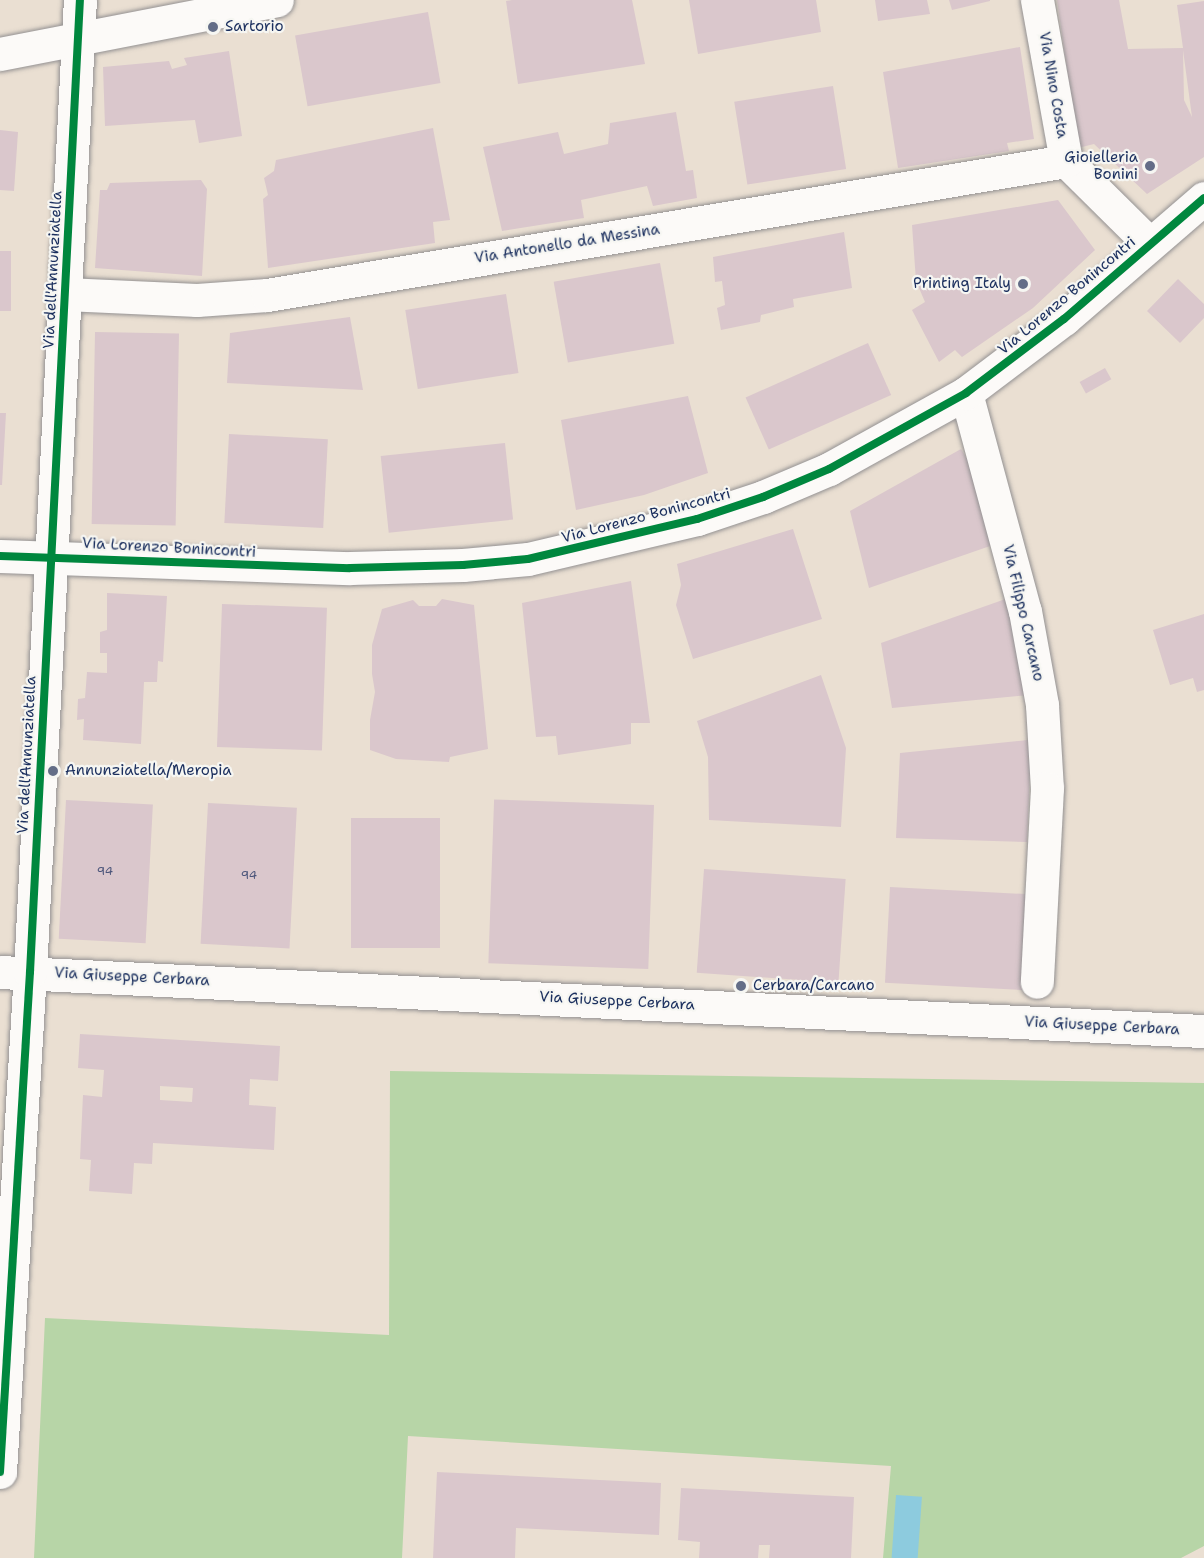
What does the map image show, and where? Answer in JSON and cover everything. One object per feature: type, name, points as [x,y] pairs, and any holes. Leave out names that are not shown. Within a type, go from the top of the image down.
[{"type":"street","name":"Via dell'Annunziatella","points":[[0,1472],[15,972],[50,558],[81,0]]},
{"type":"street","points":[[0,54],[277,0]]},
{"type":"street","name":"Via Nino Costa","points":[[1037,0],[1066,161]]},
{"type":"street","points":[[1066,161],[1150,244]]},
{"type":"street","name":"Via Antonello da Messina","points":[[65,294],[197,300],[267,295],[1066,161]]},
{"type":"street","name":"Via Lorenzo Bonincontri","points":[[0,556],[351,568],[463,565],[528,559],[642,534],[763,497],[845,461],[966,393],[1064,319],[1204,198]]},
{"type":"street","name":"Via Filippo Carcano","points":[[966,393],[1025,611],[1036,657],[1042,705],[1047,788],[1037,982]]},
{"type":"street","name":"Via Giuseppe Cerbara","points":[[15,972],[1204,1031]]},
{"type":"green space","points":[[390,1071],[1204,1083],[1204,1546],[1181,1558],[883,1558],[891,1466],[408,1436],[402,1558],[34,1558],[45,1318],[389,1335]]},
{"type":"water","points":[[896,1495],[922,1497],[918,1558],[892,1558]]},
{"type":"building","points":[[632,0],[645,64],[518,84],[506,1]]},
{"type":"building","points":[[689,0],[816,0],[821,32],[698,54]]},
{"type":"building","points":[[875,0],[927,0],[930,14],[878,21]]},
{"type":"building","points":[[949,0],[990,0],[990,1],[952,10]]},
{"type":"building","points":[[1057,0],[1119,0],[1128,49],[1183,48],[1177,5],[1204,1],[1204,157],[1147,194],[1094,144],[1078,148]],"holes":[[[1183,50],[1192,117],[1184,100]]]},
{"type":"building","points":[[428,12],[441,83],[308,106],[295,35]]},
{"type":"building","points":[[1020,47],[1034,139],[1007,143],[1009,151],[898,168],[883,72]]},
{"type":"building","points":[[229,51],[242,136],[199,143],[195,120],[105,126],[103,67],[169,61],[172,69],[187,65],[184,58]]},
{"type":"building","points":[[833,86],[846,169],[747,185],[734,102]]},
{"type":"building","points":[[676,112],[686,171],[693,170],[697,198],[653,206],[647,186],[581,200],[584,218],[502,231],[483,147],[558,132],[564,154],[608,144],[610,123]]},
{"type":"building","points":[[433,128],[450,220],[433,222],[435,243],[268,268],[263,199],[268,195],[264,178],[274,171],[276,160]]},
{"type":"building","points":[[0,130],[18,132],[14,191],[0,190]]},
{"type":"building","points":[[201,180],[207,189],[202,276],[95,268],[100,190],[107,190],[110,183]]},
{"type":"building","points":[[1058,200],[1095,250],[1033,308],[962,357],[955,350],[939,362],[912,310],[925,302],[916,281],[912,225]]},
{"type":"building","points":[[844,232],[852,288],[793,299],[794,307],[761,315],[760,322],[721,330],[717,308],[725,305],[722,281],[715,282],[713,257]]},
{"type":"building","points":[[0,251],[11,251],[11,311],[0,311]]},
{"type":"building","points":[[660,263],[674,344],[568,363],[554,282]]},
{"type":"building","points":[[1178,279],[1204,304],[1204,318],[1180,343],[1147,311]]},
{"type":"building","points":[[506,294],[519,373],[418,389],[405,310]]},
{"type":"building","points":[[350,317],[363,390],[227,383],[230,333]]},
{"type":"building","points":[[95,332],[179,333],[176,525],[92,524]]},
{"type":"building","points":[[868,343],[891,395],[769,450],[746,398]]},
{"type":"building","points":[[1105,368],[1111,379],[1086,393],[1080,382]]},
{"type":"building","points":[[688,396],[708,473],[644,495],[576,510],[561,420]]},
{"type":"building","points":[[0,413],[6,413],[2,485],[0,485]]},
{"type":"building","points":[[229,434],[328,439],[323,528],[224,523]]},
{"type":"building","points":[[505,443],[513,520],[389,533],[381,456]]},
{"type":"building","points":[[961,449],[980,480],[993,545],[869,588],[850,511]]},
{"type":"building","points":[[793,529],[822,619],[693,659],[676,605],[681,585],[677,564]]},
{"type":"building","points":[[631,581],[650,723],[631,723],[631,744],[558,755],[556,736],[536,737],[522,603]]},
{"type":"building","points":[[107,593],[167,596],[163,662],[158,661],[157,682],[144,682],[141,744],[83,740],[84,719],[77,720],[78,699],[85,698],[87,672],[107,673],[107,653],[100,653],[100,632],[107,630]]},
{"type":"building","points":[[1014,596],[1028,695],[892,708],[881,643]]},
{"type":"building","points":[[442,599],[474,605],[488,749],[450,757],[449,762],[396,759],[370,750],[370,720],[375,692],[372,674],[372,645],[382,609],[413,600],[419,606],[436,606]]},
{"type":"building","points":[[222,604],[327,608],[322,751],[217,747]]},
{"type":"building","points":[[1204,614],[1204,690],[1197,692],[1193,678],[1170,685],[1153,630]]},
{"type":"building","points":[[821,675],[846,748],[841,827],[709,820],[708,757],[697,721]]},
{"type":"building","points":[[1028,740],[1031,748],[1027,842],[896,838],[900,753]]},
{"type":"building","points":[[494,799],[654,805],[648,969],[488,963]]},
{"type":"building","points":[[66,800],[153,805],[146,943],[59,939]]},
{"type":"building","points":[[208,803],[297,808],[289,948],[201,944]]},
{"type":"building","points":[[351,818],[440,818],[440,948],[351,948]]},
{"type":"building","points":[[704,869],[846,879],[838,983],[697,973]]},
{"type":"building","points":[[890,887],[1029,894],[1024,990],[885,983]]},
{"type":"building","points":[[80,1034],[280,1046],[278,1081],[250,1079],[249,1105],[276,1107],[274,1150],[153,1143],[152,1164],[134,1163],[132,1194],[89,1191],[91,1160],[80,1159],[83,1095],[102,1097],[104,1070],[78,1068]],"holes":[[[160,1086],[193,1088],[192,1102],[160,1100]]]},
{"type":"building","points":[[437,1472],[661,1483],[659,1535],[516,1528],[515,1558],[433,1558]]},
{"type":"building","points":[[681,1488],[854,1497],[851,1558],[769,1558],[770,1545],[759,1545],[758,1558],[699,1558],[700,1542],[678,1540]]},
{"type":"cycle path","points":[[0,1472],[30,972],[80,0]]},
{"type":"cycle path","points":[[0,556],[350,568],[463,565],[528,559],[697,519],[763,497],[829,469],[966,393],[1064,319],[1204,198]]},
{"type":"place","name":"Sartorio","points":[[213,27]]},
{"type":"place","name":"Gioielleria Bonini","points":[[1150,166]]},
{"type":"place","name":"Printing Italy","points":[[1023,284]]},
{"type":"place","name":"Annunziatella/Meropia","points":[[53,771]]},
{"type":"place","name":"Cerbara/Carcano","points":[[741,986]]}]
